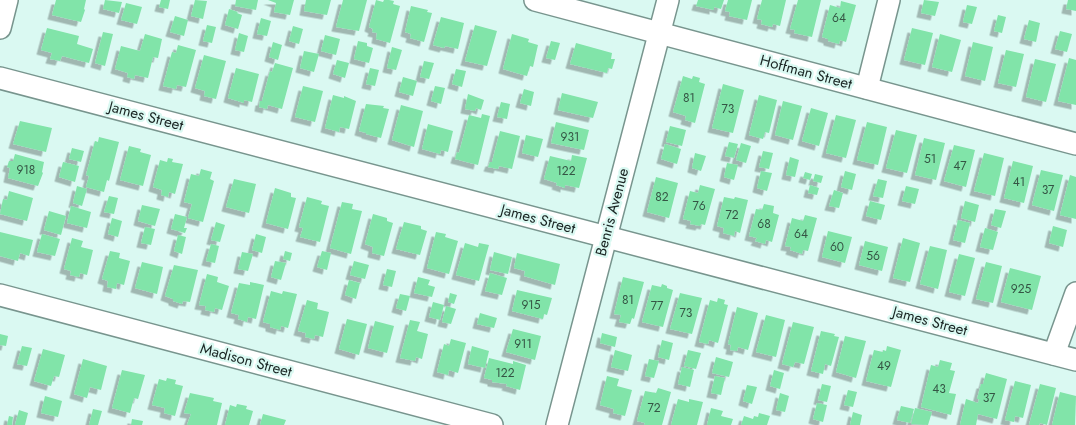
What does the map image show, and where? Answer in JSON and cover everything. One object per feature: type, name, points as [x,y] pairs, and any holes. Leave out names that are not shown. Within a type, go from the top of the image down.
[{"type":"street","points":[[0,28],[7,0]]},
{"type":"street","name":"Hoffman Street","points":[[535,0],[1076,144]]},
{"type":"street","name":"Benris Avenue","points":[[557,425],[668,0]]},
{"type":"street","points":[[867,88],[889,0]]},
{"type":"street","name":"James Street","points":[[0,78],[1076,360]]},
{"type":"street","points":[[1054,354],[1076,293]]},
{"type":"street","name":"Madison Street","points":[[0,295],[492,425]]},
{"type":"building","points":[[56,0],[86,0],[81,22],[52,15]]},
{"type":"building","points":[[105,0],[122,2],[119,13],[103,9]]},
{"type":"building","points":[[161,0],[170,0],[168,9],[159,7]]},
{"type":"building","points":[[195,0],[207,1],[203,19],[191,16]]},
{"type":"building","points":[[236,0],[258,0],[256,10],[235,6]]},
{"type":"building","points":[[268,0],[294,0],[290,15],[274,12],[276,3]]},
{"type":"building","points":[[306,0],[331,0],[327,15],[304,11]]},
{"type":"building","points":[[343,0],[367,0],[359,31],[336,27]]},
{"type":"building","points":[[376,0],[383,2],[384,0],[394,1],[393,4],[400,6],[390,43],[376,39],[377,33],[372,32],[373,29],[369,27]]},
{"type":"building","points":[[698,0],[724,0],[721,9],[714,7],[714,10],[696,6]]},
{"type":"building","points":[[728,0],[752,0],[747,20],[729,16],[730,12],[725,11]]},
{"type":"building","points":[[762,0],[786,0],[780,26],[773,24],[772,27],[761,24],[762,20],[757,19]]},
{"type":"building","points":[[798,0],[821,0],[812,37],[794,33],[795,30],[790,29]]},
{"type":"building","points":[[924,0],[939,2],[935,16],[921,13]]},
{"type":"building","points":[[1068,0],[1076,0],[1076,11],[1066,9]]},
{"type":"building","points":[[841,1],[856,5],[846,42],[840,40],[839,44],[822,37],[830,5],[840,8]]},
{"type":"building","points":[[126,3],[142,7],[137,24],[121,20]]},
{"type":"building","points":[[967,5],[977,7],[972,24],[963,22]]},
{"type":"building","points":[[411,6],[428,10],[427,12],[432,13],[424,42],[410,38],[411,34],[405,32]]},
{"type":"building","points":[[229,9],[242,15],[238,29],[225,25]]},
{"type":"building","points":[[998,15],[1006,17],[1002,33],[994,31]]},
{"type":"building","points":[[175,16],[188,20],[184,36],[170,32]]},
{"type":"building","points":[[441,17],[464,23],[458,49],[433,45]]},
{"type":"building","points":[[261,18],[271,21],[267,36],[257,34]]},
{"type":"building","points":[[1029,20],[1040,23],[1036,42],[1024,39]]},
{"type":"building","points":[[207,25],[216,27],[212,43],[203,41]]},
{"type":"building","points":[[475,25],[497,31],[487,66],[465,61]]},
{"type":"building","points":[[293,26],[303,29],[299,44],[289,41]]},
{"type":"building","points":[[47,28],[79,36],[77,44],[93,49],[89,63],[62,56],[60,61],[50,59],[52,53],[41,50]]},
{"type":"building","points":[[912,28],[933,33],[925,65],[904,60]]},
{"type":"building","points":[[1060,31],[1072,34],[1067,52],[1055,49]]},
{"type":"building","points":[[103,32],[113,34],[105,66],[95,63]]},
{"type":"building","points":[[239,33],[248,36],[244,52],[235,50]]},
{"type":"building","points":[[145,34],[162,39],[158,58],[153,57],[148,78],[135,75],[134,79],[127,77],[128,73],[115,69],[121,46],[140,51]]},
{"type":"building","points":[[512,34],[529,39],[528,42],[538,45],[533,67],[530,66],[527,76],[503,69]]},
{"type":"building","points":[[940,34],[961,40],[952,72],[932,67]]},
{"type":"building","points":[[325,35],[340,39],[336,55],[321,51]]},
{"type":"building","points":[[358,41],[367,43],[367,46],[373,48],[369,63],[354,59]]},
{"type":"building","points":[[551,41],[560,43],[555,60],[546,58]]},
{"type":"building","points":[[273,42],[282,45],[278,60],[269,57]]},
{"type":"building","points":[[973,42],[993,47],[985,81],[965,76]]},
{"type":"building","points":[[576,43],[612,53],[611,59],[615,59],[612,69],[608,68],[607,73],[570,64]]},
{"type":"building","points":[[178,45],[196,50],[186,87],[177,85],[176,89],[163,86],[172,52],[176,53]]},
{"type":"building","points":[[392,47],[402,50],[396,70],[387,68]]},
{"type":"building","points":[[1006,50],[1024,54],[1016,87],[998,83]]},
{"type":"building","points":[[304,51],[319,54],[314,72],[300,68]]},
{"type":"building","points":[[204,55],[226,61],[216,99],[204,96],[205,91],[195,88]]},
{"type":"building","points":[[1069,58],[1076,60],[1076,105],[1058,101]]},
{"type":"building","points":[[1035,59],[1056,64],[1046,102],[1026,97]]},
{"type":"building","points":[[337,60],[349,63],[345,78],[333,74]]},
{"type":"building","points":[[424,61],[434,63],[429,79],[420,77]]},
{"type":"building","points":[[275,63],[293,68],[282,109],[268,105],[267,109],[259,107],[270,71],[272,72]]},
{"type":"building","points":[[236,68],[259,74],[252,102],[244,100],[244,103],[228,98]]},
{"type":"building","points":[[370,68],[379,70],[375,86],[366,84]]},
{"type":"building","points":[[456,69],[466,71],[462,87],[452,84]]},
{"type":"building","points":[[683,76],[692,79],[693,76],[700,78],[699,82],[705,84],[695,123],[685,120],[686,116],[673,112]]},
{"type":"building","points":[[403,77],[417,81],[413,96],[399,92]]},
{"type":"building","points":[[723,84],[744,90],[733,133],[712,128]]},
{"type":"building","points":[[303,86],[323,91],[315,122],[295,117]]},
{"type":"building","points":[[435,86],[445,88],[441,104],[431,101]]},
{"type":"building","points":[[524,89],[534,92],[531,106],[520,103]]},
{"type":"building","points":[[562,93],[598,102],[593,118],[558,110]]},
{"type":"building","points":[[468,94],[484,100],[481,110],[476,108],[475,111],[465,109]]},
{"type":"building","points":[[333,95],[344,98],[344,96],[356,101],[349,129],[340,127],[339,132],[325,128]]},
{"type":"building","points":[[759,95],[777,100],[769,133],[765,132],[763,139],[749,135]]},
{"type":"building","points":[[783,101],[802,106],[793,140],[775,135]]},
{"type":"building","points":[[501,102],[510,104],[507,119],[497,117]]},
{"type":"building","points":[[366,104],[384,106],[383,108],[389,109],[381,138],[359,131]]},
{"type":"building","points":[[401,105],[423,111],[414,147],[392,140]]},
{"type":"building","points":[[811,108],[828,113],[819,146],[802,141]]},
{"type":"building","points":[[482,114],[490,116],[478,165],[455,159],[457,152],[459,153],[469,115],[481,118]]},
{"type":"building","points":[[836,115],[856,120],[846,158],[826,153]]},
{"type":"building","points":[[20,121],[52,128],[46,152],[13,144]]},
{"type":"building","points":[[556,122],[589,130],[584,150],[551,143]]},
{"type":"building","points":[[867,122],[887,127],[878,165],[857,160]]},
{"type":"building","points":[[428,124],[453,131],[448,152],[441,150],[440,154],[422,149]]},
{"type":"building","points":[[670,126],[686,130],[682,146],[666,142]]},
{"type":"building","points":[[896,130],[917,135],[907,173],[886,168]]},
{"type":"building","points":[[500,131],[520,136],[512,169],[499,166],[498,169],[488,167],[490,162],[492,162]]},
{"type":"building","points":[[526,135],[543,139],[538,157],[522,153]]},
{"type":"building","points":[[99,137],[119,142],[109,181],[107,180],[104,192],[86,187],[89,176],[86,175],[95,141],[98,142]]},
{"type":"building","points":[[924,138],[945,143],[936,180],[915,175]]},
{"type":"building","points":[[729,142],[738,144],[734,158],[725,156]]},
{"type":"building","points":[[741,143],[751,146],[746,163],[736,160]]},
{"type":"building","points":[[665,144],[681,149],[677,164],[661,159]]},
{"type":"building","points":[[954,145],[975,150],[966,187],[944,181]]},
{"type":"building","points":[[129,146],[141,149],[140,152],[151,155],[143,186],[120,180]]},
{"type":"building","points":[[72,148],[84,151],[81,162],[69,159]]},
{"type":"building","points":[[763,151],[773,153],[769,169],[759,167]]},
{"type":"building","points":[[695,153],[706,156],[701,171],[692,168]]},
{"type":"building","points":[[984,153],[1004,158],[995,196],[974,191]]},
{"type":"building","points":[[15,154],[44,162],[43,173],[38,186],[8,178],[10,168],[7,167],[9,161],[13,161]]},
{"type":"building","points":[[572,155],[587,158],[579,188],[565,185],[565,188],[544,179],[550,156],[571,161]]},
{"type":"building","points":[[790,157],[799,160],[795,177],[786,175]]},
{"type":"building","points":[[168,158],[173,159],[172,162],[183,164],[175,194],[169,192],[168,197],[161,195],[162,190],[153,187],[160,160],[167,162]]},
{"type":"building","points":[[1013,161],[1033,166],[1024,203],[1004,198]]},
{"type":"building","points":[[63,162],[79,166],[75,182],[59,177]]},
{"type":"building","points":[[727,163],[738,165],[734,180],[724,177]]},
{"type":"building","points":[[201,169],[212,172],[210,179],[214,181],[203,222],[188,218],[192,204],[184,202],[191,174],[199,176]]},
{"type":"building","points":[[1041,170],[1063,175],[1054,211],[1032,205]]},
{"type":"building","points":[[761,171],[772,173],[767,191],[757,188]]},
{"type":"building","points":[[845,171],[856,174],[852,190],[841,187]]},
{"type":"building","points":[[805,172],[812,174],[810,180],[803,178]]},
{"type":"building","points":[[815,174],[823,176],[821,183],[813,181]]},
{"type":"building","points":[[1070,175],[1076,177],[1076,219],[1060,215]]},
{"type":"building","points":[[656,177],[678,183],[669,218],[647,212]]},
{"type":"building","points":[[234,179],[256,184],[249,213],[226,207]]},
{"type":"building","points":[[878,179],[887,181],[883,198],[873,196]]},
{"type":"building","points":[[700,185],[715,189],[705,225],[701,224],[700,226],[690,224],[691,221],[683,219],[690,191],[698,193]]},
{"type":"building","points":[[810,185],[819,188],[817,195],[808,193]]},
{"type":"building","points":[[77,186],[87,189],[82,206],[73,203]]},
{"type":"building","points":[[906,186],[919,189],[915,204],[902,201]]},
{"type":"building","points":[[275,188],[291,193],[291,197],[296,198],[288,229],[266,223]]},
{"type":"building","points":[[834,190],[843,193],[839,208],[829,206]]},
{"type":"building","points":[[9,191],[33,198],[27,221],[0,214],[3,199],[7,200]]},
{"type":"building","points":[[109,196],[118,198],[114,214],[104,212]]},
{"type":"building","points":[[307,197],[322,201],[321,204],[329,206],[320,242],[300,237],[303,228],[299,227]]},
{"type":"building","points":[[724,197],[748,200],[740,233],[735,231],[734,236],[723,233],[724,228],[717,226]]},
{"type":"building","points":[[870,201],[885,205],[881,220],[866,216]]},
{"type":"building","points":[[965,201],[979,205],[975,222],[961,218]]},
{"type":"building","points":[[342,202],[353,204],[352,209],[362,211],[351,254],[330,248]]},
{"type":"building","points":[[764,204],[774,206],[773,213],[779,215],[772,242],[766,240],[765,244],[755,241],[757,238],[749,236],[756,209],[762,210]]},
{"type":"building","points":[[142,205],[160,209],[155,226],[138,221]]},
{"type":"building","points":[[71,206],[91,212],[87,228],[67,223]]},
{"type":"building","points":[[995,209],[1006,211],[1001,228],[991,225]]},
{"type":"building","points":[[49,211],[66,216],[61,235],[44,230]]},
{"type":"building","points":[[175,214],[187,217],[184,228],[187,228],[185,233],[171,229]]},
{"type":"building","points":[[373,214],[387,218],[387,221],[393,223],[384,256],[372,253],[373,247],[365,244]]},
{"type":"building","points":[[805,215],[817,218],[808,251],[803,250],[802,254],[790,250],[791,247],[785,246],[792,218],[803,221]]},
{"type":"building","points":[[112,218],[122,221],[118,237],[108,234]]},
{"type":"building","points":[[958,220],[970,223],[965,243],[953,240]]},
{"type":"building","points":[[216,222],[225,225],[220,242],[211,240]]},
{"type":"building","points":[[404,222],[421,226],[421,229],[427,231],[420,255],[396,249]]},
{"type":"building","points":[[1053,226],[1067,230],[1063,247],[1049,243]]},
{"type":"building","points":[[145,227],[155,229],[151,245],[141,243]]},
{"type":"building","points":[[985,228],[998,232],[993,250],[980,247]]},
{"type":"building","points":[[828,231],[852,237],[845,263],[822,257]]},
{"type":"building","points":[[0,232],[33,240],[29,256],[20,253],[18,261],[0,256]]},
{"type":"building","points":[[436,232],[446,234],[445,237],[458,241],[449,274],[427,268]]},
{"type":"building","points":[[42,234],[60,239],[55,256],[37,252]]},
{"type":"building","points":[[256,234],[266,237],[262,253],[252,250]]},
{"type":"building","points":[[178,235],[186,237],[182,254],[174,251]]},
{"type":"building","points":[[72,238],[83,241],[81,247],[93,250],[87,275],[80,273],[79,277],[70,275],[71,271],[64,269]]},
{"type":"building","points":[[903,238],[920,243],[910,282],[893,278]]},
{"type":"building","points":[[865,241],[888,247],[882,271],[859,265]]},
{"type":"building","points":[[465,243],[478,247],[479,243],[489,245],[479,281],[456,275]]},
{"type":"building","points":[[211,244],[219,246],[215,263],[206,261]]},
{"type":"building","points":[[930,246],[947,250],[938,289],[920,284]]},
{"type":"building","points":[[110,251],[120,253],[119,258],[130,261],[124,285],[117,283],[116,289],[107,287],[108,281],[102,279]]},
{"type":"building","points":[[285,251],[292,253],[290,261],[283,259]]},
{"type":"building","points":[[322,251],[331,253],[327,270],[317,267]]},
{"type":"building","points":[[242,252],[253,254],[248,271],[238,269]]},
{"type":"building","points":[[494,252],[512,257],[508,274],[490,270]]},
{"type":"building","points":[[517,253],[560,264],[555,285],[524,276],[525,271],[514,268]]},
{"type":"building","points":[[959,254],[975,258],[965,296],[949,292]]},
{"type":"building","points":[[275,261],[286,263],[281,280],[271,277]]},
{"type":"building","points":[[354,261],[369,265],[365,279],[350,275]]},
{"type":"building","points":[[142,262],[163,267],[157,294],[135,288]]},
{"type":"building","points":[[986,262],[1002,266],[993,303],[976,299]]},
{"type":"building","points":[[174,265],[198,270],[190,302],[183,301],[182,304],[165,296]]},
{"type":"building","points":[[1010,268],[1041,276],[1032,310],[1001,302]]},
{"type":"building","points":[[387,269],[396,271],[392,287],[383,285]]},
{"type":"building","points":[[490,273],[507,278],[502,295],[485,291]]},
{"type":"building","points":[[207,274],[218,277],[217,282],[229,286],[222,310],[215,308],[214,312],[205,310],[206,306],[199,305]]},
{"type":"building","points":[[418,277],[430,280],[428,285],[435,287],[432,297],[414,293]]},
{"type":"building","points":[[623,277],[644,282],[634,319],[632,318],[630,324],[619,322],[621,315],[614,314]]},
{"type":"building","points":[[349,280],[360,283],[356,299],[345,295]]},
{"type":"building","points":[[250,282],[264,285],[256,319],[248,317],[247,322],[238,319],[239,315],[231,313],[239,283],[250,285]]},
{"type":"building","points":[[662,284],[673,290],[663,327],[642,322],[652,285],[661,287]]},
{"type":"building","points":[[517,290],[552,298],[547,315],[544,314],[543,319],[512,311]]},
{"type":"building","points":[[271,291],[282,294],[283,291],[297,294],[288,328],[281,326],[280,330],[270,327],[270,324],[263,322]]},
{"type":"building","points":[[450,293],[457,295],[454,304],[448,302]]},
{"type":"building","points":[[680,293],[702,298],[692,334],[670,329]]},
{"type":"building","points":[[400,294],[410,296],[406,311],[396,308]]},
{"type":"building","points":[[718,298],[725,300],[724,304],[728,305],[718,343],[709,340],[708,344],[699,342],[710,300],[717,302]]},
{"type":"building","points":[[307,300],[318,303],[317,309],[329,312],[323,337],[315,335],[314,339],[305,337],[306,333],[298,331]]},
{"type":"building","points":[[433,302],[444,305],[440,320],[429,317]]},
{"type":"building","points":[[446,306],[456,309],[451,324],[442,322]]},
{"type":"building","points":[[737,307],[758,313],[748,350],[738,347],[737,351],[730,350],[731,345],[728,344]]},
{"type":"building","points":[[480,313],[497,318],[494,328],[477,324]]},
{"type":"building","points":[[766,315],[785,320],[776,357],[756,352]]},
{"type":"building","points":[[347,319],[367,324],[359,355],[339,349]]},
{"type":"building","points":[[410,320],[420,322],[417,331],[428,334],[422,359],[416,357],[415,361],[400,358]]},
{"type":"building","points":[[375,321],[394,326],[387,353],[368,348]]},
{"type":"building","points":[[793,322],[814,327],[804,364],[795,362],[793,367],[782,364]]},
{"type":"building","points":[[513,329],[541,336],[535,360],[506,352]]},
{"type":"building","points":[[821,331],[835,334],[834,336],[839,337],[831,366],[825,364],[823,374],[811,371]]},
{"type":"building","points":[[602,333],[617,337],[615,347],[600,343]]},
{"type":"building","points":[[0,334],[8,336],[6,346],[0,345]]},
{"type":"building","points":[[845,336],[866,341],[856,378],[836,372]]},
{"type":"building","points":[[451,339],[466,343],[458,373],[449,370],[448,375],[437,372],[444,344],[449,346]]},
{"type":"building","points":[[662,340],[673,343],[669,360],[658,357]]},
{"type":"building","points":[[22,346],[32,348],[27,366],[17,364]]},
{"type":"building","points":[[472,346],[489,351],[485,368],[468,364]]},
{"type":"building","points":[[887,346],[901,350],[891,387],[866,381],[874,350],[883,352],[883,350],[886,351]]},
{"type":"building","points":[[43,349],[65,355],[59,377],[54,376],[51,386],[34,381]]},
{"type":"building","points":[[615,350],[632,355],[628,371],[611,367]]},
{"type":"building","points":[[688,350],[701,353],[696,369],[684,366]]},
{"type":"building","points":[[716,357],[733,362],[729,377],[712,373]]},
{"type":"building","points":[[489,358],[513,364],[513,361],[526,365],[520,390],[506,386],[507,384],[492,382],[492,380],[484,378]]},
{"type":"building","points":[[83,359],[107,366],[101,390],[90,387],[87,398],[74,394]]},
{"type":"building","points":[[649,359],[659,361],[654,378],[645,376]]},
{"type":"building","points":[[940,360],[952,363],[950,370],[955,371],[949,393],[956,394],[951,415],[921,407],[931,365],[938,367]]},
{"type":"building","points":[[682,367],[694,370],[690,387],[678,384]]},
{"type":"building","points":[[122,370],[145,375],[138,399],[134,398],[130,413],[112,408]]},
{"type":"building","points":[[774,370],[784,373],[780,389],[770,386]]},
{"type":"building","points":[[986,373],[1007,379],[997,419],[978,414],[976,425],[960,425],[966,399],[978,403],[979,399],[977,399],[981,384],[983,384]]},
{"type":"building","points":[[607,376],[619,379],[617,386],[632,390],[625,416],[613,413],[614,409],[600,405]]},
{"type":"building","points":[[715,376],[725,378],[721,395],[711,393]]},
{"type":"building","points":[[167,378],[176,380],[175,384],[183,386],[175,416],[164,413],[165,408],[152,405],[159,379],[166,381]]},
{"type":"building","points":[[1015,381],[1031,385],[1023,418],[1015,416],[1014,422],[1005,420]]},
{"type":"building","points":[[822,384],[831,386],[827,402],[818,400]]},
{"type":"building","points":[[1040,384],[1056,388],[1047,425],[1040,423],[1039,425],[1029,425]]},
{"type":"building","points":[[747,385],[757,387],[752,404],[743,401]]},
{"type":"building","points":[[658,388],[671,392],[662,425],[644,425],[645,423],[637,421],[645,391],[656,393]]},
{"type":"building","points":[[848,390],[857,392],[853,407],[844,405]]},
{"type":"building","points":[[1060,392],[1076,396],[1075,425],[1052,425]]},
{"type":"building","points":[[190,393],[214,398],[213,401],[222,403],[217,425],[187,425],[191,414],[184,413]]},
{"type":"building","points":[[780,393],[789,396],[785,412],[776,410]]},
{"type":"building","points":[[45,396],[62,401],[58,417],[41,413]]},
{"type":"building","points":[[678,399],[689,402],[689,399],[703,402],[697,425],[671,425]]},
{"type":"building","points":[[817,403],[827,405],[823,422],[813,419]]},
{"type":"building","points":[[237,404],[247,406],[246,409],[253,411],[249,425],[225,425],[230,405],[236,407]]},
{"type":"building","points":[[901,406],[914,409],[910,423],[897,420]]},
{"type":"building","points":[[711,408],[723,411],[721,416],[733,419],[731,425],[707,425]]},
{"type":"building","points":[[915,408],[932,412],[928,425],[911,424]]},
{"type":"building","points":[[93,409],[102,411],[98,425],[89,425]]},
{"type":"building","points":[[19,410],[28,413],[25,425],[15,425]]},
{"type":"building","points":[[853,412],[862,415],[860,425],[850,425]]},
{"type":"building","points":[[759,413],[770,416],[767,425],[741,425],[744,416],[753,419],[754,416],[758,417]]},
{"type":"building","points":[[263,414],[286,420],[284,425],[260,425]]},
{"type":"building","points":[[9,416],[13,417],[12,425],[7,425]]},
{"type":"building","points":[[132,419],[143,421],[142,425],[131,425]]}]
